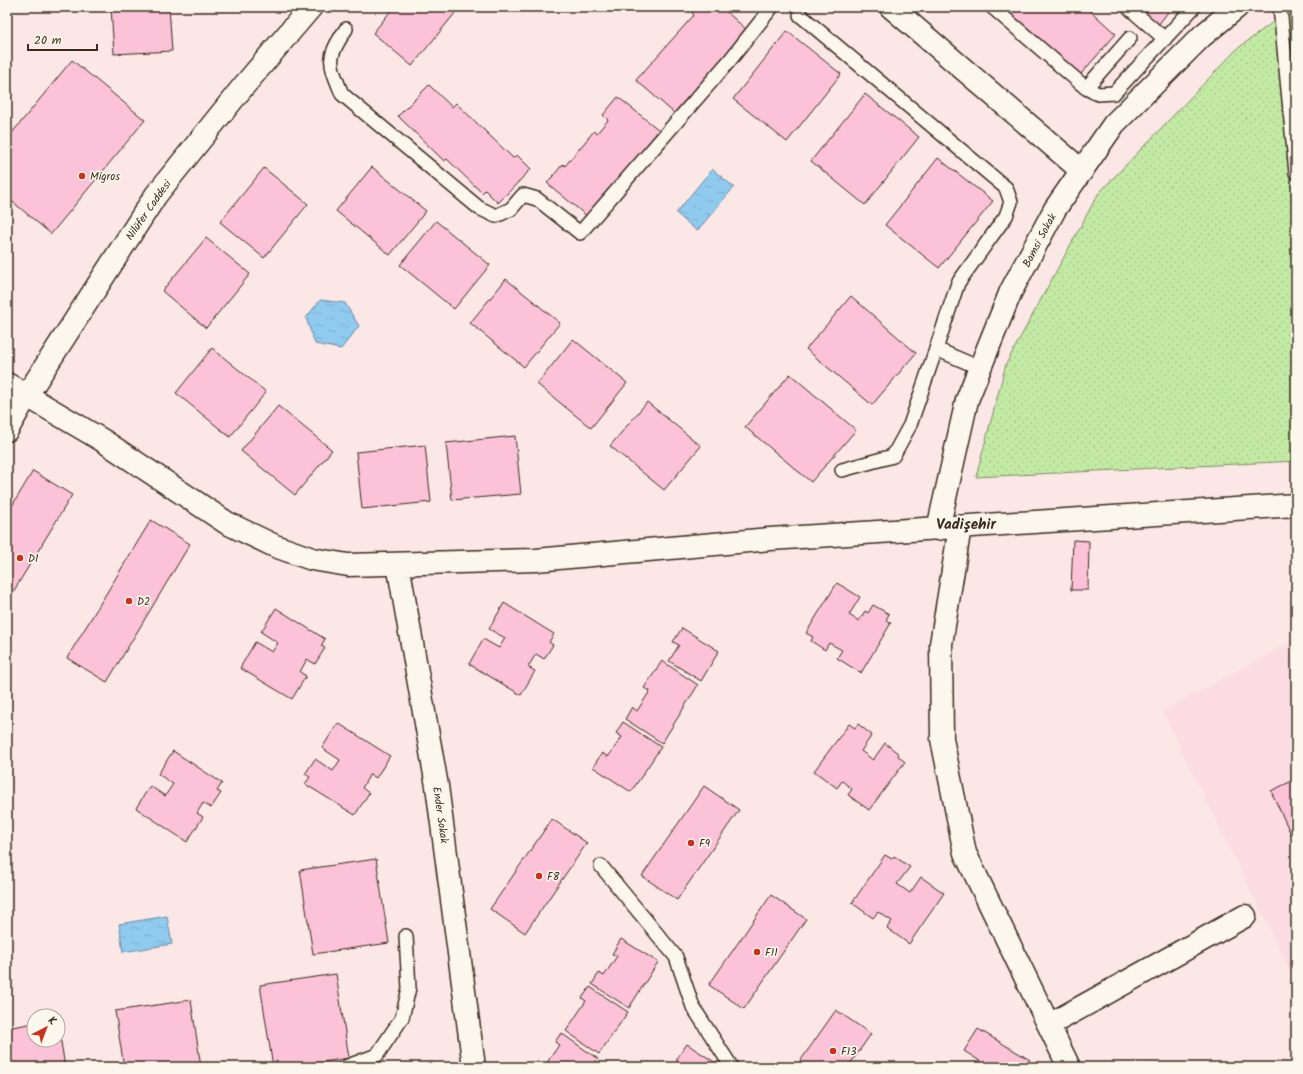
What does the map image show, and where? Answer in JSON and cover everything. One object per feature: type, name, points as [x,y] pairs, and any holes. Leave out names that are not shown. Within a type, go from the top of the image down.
[{"type":"street","points":[[891,7],[1082,171]]},
{"type":"street","name":"Bamsi Sokak","points":[[938,529],[967,400],[1011,291],[1055,210],[1114,124],[1202,36],[1237,7]]},
{"type":"street","name":"Nilüfer Caddesi","points":[[7,430],[27,395],[156,195],[303,10]]},
{"type":"street","points":[[7,384],[102,440],[227,523],[275,546],[312,559],[348,565],[536,560],[770,539],[1296,505]]},
{"type":"street","points":[[960,527],[941,644],[942,739],[965,853],[1069,1067]]},
{"type":"street","name":"Ender Sokak","points":[[398,564],[437,786],[474,1067]]},
{"type":"street","points":[[1049,1025],[1245,916]]},
{"type":"lane","points":[[346,29],[333,49],[331,67],[342,94],[479,208],[496,216],[511,208],[523,195],[537,199],[580,233],[730,60],[772,7]]},
{"type":"lane","points":[[992,7],[1086,88],[1098,94],[1114,93],[1194,7]]},
{"type":"lane","points":[[1128,7],[1165,39]]},
{"type":"lane","points":[[1280,7],[1296,173]]},
{"type":"lane","points":[[800,15],[1006,188],[1011,202],[1006,216],[958,284],[910,425],[893,456],[842,470]]},
{"type":"lane","points":[[1086,88],[1130,38]]},
{"type":"lane","points":[[936,349],[980,368]]},
{"type":"lane","points":[[601,866],[676,957],[693,1007],[731,1066]]},
{"type":"lane","points":[[345,1067],[377,1055],[402,1018],[409,988],[406,936]]},
{"type":"shaded area","points":[[1296,639],[1296,983],[1162,711]]},
{"type":"green space","points":[[1293,7],[1296,7],[1296,461],[976,477],[1006,364],[1098,194],[1237,49]]},
{"type":"water","points":[[712,169],[734,187],[697,231],[676,213]]},
{"type":"water","points":[[320,300],[345,303],[359,326],[341,349],[315,344],[306,318]]},
{"type":"water","points":[[167,916],[172,944],[123,952],[119,924]]},
{"type":"building","points":[[111,7],[169,7],[172,51],[114,54]]},
{"type":"building","points":[[394,7],[460,7],[412,66],[373,33]]},
{"type":"building","points":[[697,7],[721,7],[747,30],[674,113],[636,80],[694,15],[692,13]]},
{"type":"building","points":[[1003,7],[1086,7],[1116,34],[1080,75]]},
{"type":"building","points":[[1135,7],[1172,7],[1158,25]]},
{"type":"building","points":[[787,31],[841,74],[787,142],[733,99]]},
{"type":"building","points":[[72,60],[145,120],[51,234],[7,197],[7,139]]},
{"type":"building","points":[[429,85],[452,107],[456,103],[513,158],[517,155],[531,169],[498,203],[485,190],[482,193],[447,159],[444,161],[398,116]]},
{"type":"building","points":[[865,94],[919,137],[865,205],[811,161]]},
{"type":"building","points":[[618,97],[659,130],[588,217],[547,183],[563,164],[565,166],[594,131],[597,133],[608,120],[603,115]]},
{"type":"building","points":[[938,158],[993,201],[939,268],[885,225]]},
{"type":"building","points":[[372,167],[426,211],[390,255],[336,211]]},
{"type":"building","points":[[264,168],[308,204],[264,258],[220,222]]},
{"type":"building","points":[[436,221],[490,265],[454,309],[400,265]]},
{"type":"building","points":[[206,238],[250,274],[206,328],[162,291]]},
{"type":"building","points":[[506,279],[560,323],[524,367],[470,323]]},
{"type":"building","points":[[851,296],[916,353],[872,405],[806,349]]},
{"type":"building","points":[[573,339],[627,383],[591,428],[537,384]]},
{"type":"building","points":[[212,348],[266,392],[230,437],[176,393]]},
{"type":"building","points":[[790,374],[856,430],[811,482],[745,427]]},
{"type":"building","points":[[647,402],[701,446],[664,490],[610,446]]},
{"type":"building","points":[[278,406],[332,450],[295,495],[241,451]]},
{"type":"building","points":[[515,436],[521,494],[452,500],[446,443]]},
{"type":"building","points":[[425,445],[431,502],[362,509],[356,452]]},
{"type":"building","name":"D1","points":[[33,471],[72,495],[7,602],[7,514]]},
{"type":"building","name":"D2","points":[[151,520],[190,544],[107,682],[67,658]]},
{"type":"building","points":[[1073,540],[1089,541],[1088,590],[1071,590]]},
{"type":"building","points":[[837,583],[860,597],[849,615],[859,621],[865,611],[868,613],[873,605],[889,614],[886,620],[891,623],[861,673],[837,658],[842,650],[829,643],[825,650],[811,641],[813,637],[806,633]]},
{"type":"building","points":[[504,603],[554,634],[549,642],[553,645],[544,659],[536,654],[528,667],[535,671],[521,695],[469,664],[483,639],[499,648],[505,638],[489,629]]},
{"type":"building","points":[[276,608],[325,639],[321,646],[325,648],[315,664],[307,659],[300,672],[306,676],[292,699],[240,668],[255,642],[272,652],[278,643],[261,632]]},
{"type":"building","points":[[682,628],[719,651],[701,681],[669,661],[679,645],[673,642]]},
{"type":"building","points":[[662,661],[698,685],[662,743],[625,719],[632,707],[637,711],[650,691],[644,688]]},
{"type":"building","points":[[623,722],[661,747],[631,792],[593,767],[602,753],[608,757],[622,737],[616,733]]},
{"type":"building","points":[[338,723],[390,756],[376,778],[370,774],[362,788],[369,793],[355,815],[305,784],[310,777],[305,774],[315,759],[333,771],[340,760],[322,748]]},
{"type":"building","points":[[849,724],[855,728],[858,724],[872,735],[861,751],[873,760],[885,743],[899,754],[898,756],[905,762],[869,810],[848,795],[852,789],[842,781],[837,788],[814,771]]},
{"type":"building","points":[[173,751],[222,783],[217,791],[221,793],[211,808],[203,803],[197,813],[203,817],[187,842],[136,808],[150,786],[165,796],[173,784],[158,774]]},
{"type":"building","points":[[1296,779],[1296,845],[1271,791]]},
{"type":"building","name":"F9","points":[[704,786],[739,810],[677,900],[642,876]]},
{"type":"building","name":"F8","points":[[552,819],[587,843],[525,933],[490,909]]},
{"type":"building","points":[[885,855],[892,859],[894,856],[910,867],[897,884],[910,893],[921,877],[944,893],[909,944],[887,928],[892,921],[878,912],[873,918],[852,903]]},
{"type":"building","points":[[376,859],[389,943],[313,954],[300,870]]},
{"type":"building","name":"F11","points":[[771,895],[806,919],[744,1009],[709,985]]},
{"type":"building","points":[[621,939],[658,962],[629,1008],[592,984],[599,973],[604,976],[617,956],[612,954]]},
{"type":"building","points":[[336,974],[349,1058],[291,1067],[273,1067],[260,985]]},
{"type":"building","points":[[590,987],[628,1012],[599,1054],[566,1031],[586,1001],[582,998]]},
{"type":"building","points":[[191,1000],[201,1067],[124,1067],[115,1011]]},
{"type":"building","name":"F13","points":[[836,1010],[871,1034],[848,1067],[796,1067]]},
{"type":"building","points":[[26,1024],[26,1048],[62,1048],[65,1067],[7,1067],[7,1028]]},
{"type":"building","points":[[978,1029],[1030,1060],[1026,1067],[977,1067],[980,1061],[964,1051]]},
{"type":"building","points":[[561,1033],[598,1059],[592,1067],[544,1067],[559,1045],[555,1042]]},
{"type":"building","points":[[687,1044],[722,1067],[678,1067],[681,1063],[676,1060]]},
{"type":"place","name":"Migros","points":[[82,176]]},
{"type":"place","name":"D1","points":[[20,558]]},
{"type":"place","name":"D2","points":[[129,601]]},
{"type":"place","name":"F9","points":[[691,843]]},
{"type":"place","name":"F8","points":[[539,876]]},
{"type":"place","name":"F11","points":[[757,952]]},
{"type":"place","name":"F13","points":[[833,1051]]},
{"type":"district","name":"Vadişehir","points":[[966,524]]}]
